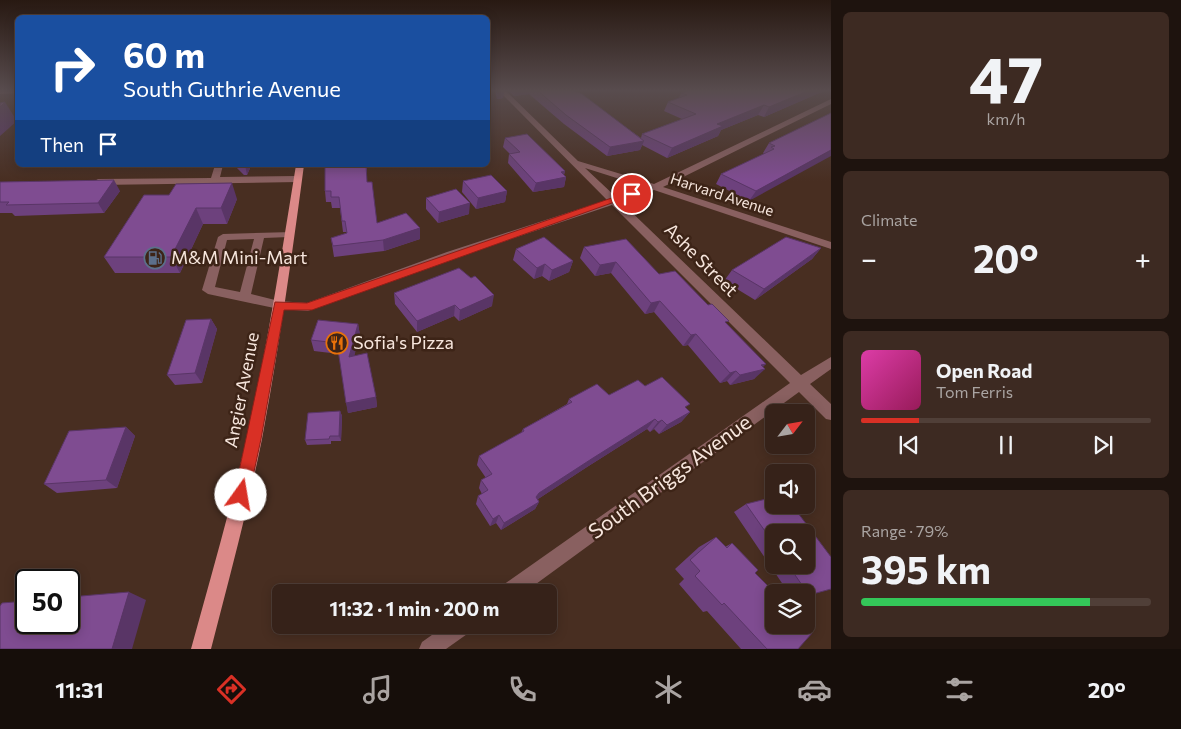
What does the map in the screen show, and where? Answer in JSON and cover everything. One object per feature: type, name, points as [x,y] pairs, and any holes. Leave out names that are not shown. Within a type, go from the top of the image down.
[{"type":"main road","name":"Angier Avenue","points":[[201,649],[237,513],[254,439],[279,305],[300,167]]},
{"type":"street","name":"Ashe Street","points":[[532,120],[831,414]]},
{"type":"street","points":[[289,234],[223,237],[208,290],[244,296],[279,305],[308,307],[664,184],[794,120]]},
{"type":"street","name":"Harvard Avenue","points":[[575,162],[831,246]]},
{"type":"street","points":[[215,180],[218,167]]},
{"type":"street","points":[[84,182],[298,179]]},
{"type":"street","points":[[244,296],[260,235]]},
{"type":"street","name":"South Briggs Avenue","points":[[521,584],[604,526],[728,433],[831,362]]},
{"type":"street","points":[[429,649],[450,634]]},
{"type":"building","points":[[573,120],[617,120],[644,141],[610,147]]},
{"type":"building","points":[[679,120],[726,120],[717,124],[723,126],[672,148],[642,134]]},
{"type":"building","points":[[816,120],[831,120],[831,150],[756,191],[721,174],[774,149],[771,147],[775,146],[769,143]]},
{"type":"building","points":[[527,134],[565,171],[561,172],[566,177],[536,183],[509,154],[520,152],[505,138]]},
{"type":"building","points":[[325,167],[366,167],[367,182],[372,182],[377,223],[406,213],[420,228],[383,240],[333,246],[331,238],[347,233],[345,221],[342,221],[339,197],[331,197],[331,191],[325,191]]},
{"type":"building","points":[[491,175],[507,191],[478,198],[463,181]]},
{"type":"building","points":[[114,180],[98,203],[6,205],[9,202],[0,202],[0,182]]},
{"type":"building","points":[[232,183],[221,208],[196,208],[171,257],[104,257],[144,195],[169,195],[176,184]]},
{"type":"building","points":[[456,189],[470,203],[439,212],[426,198]]},
{"type":"building","points":[[544,237],[573,261],[552,270],[545,264],[537,268],[516,249]]},
{"type":"building","points":[[786,237],[821,248],[764,289],[732,270]]},
{"type":"building","points":[[626,239],[659,274],[675,271],[708,305],[712,304],[729,321],[725,322],[766,364],[761,365],[765,369],[740,375],[736,371],[730,373],[696,334],[691,335],[660,301],[651,303],[616,262],[600,265],[584,247]]},
{"type":"building","points":[[459,268],[471,278],[475,276],[494,295],[460,310],[455,305],[417,321],[394,293]]},
{"type":"building","points":[[211,319],[195,373],[167,375],[186,320]]},
{"type":"building","points":[[318,320],[358,324],[349,357],[367,353],[376,397],[346,403],[337,343],[311,340]]},
{"type":"building","points":[[662,377],[690,404],[685,407],[690,412],[667,425],[662,420],[658,422],[655,419],[539,493],[536,497],[539,502],[504,523],[499,515],[493,519],[478,496],[488,490],[481,480],[492,474],[479,456],[572,402],[569,399],[597,384],[609,395],[638,380],[645,386]]},
{"type":"building","points":[[340,411],[339,436],[330,436],[329,439],[305,440],[308,413]]},
{"type":"building","points":[[126,427],[106,480],[44,484],[69,431]]},
{"type":"building","points":[[765,499],[765,514],[799,514],[806,524],[765,524],[765,531],[746,504]]},
{"type":"building","points":[[815,536],[831,557],[831,589],[815,593],[815,584],[801,584],[794,574],[815,574]]},
{"type":"building","points":[[716,537],[727,548],[732,543],[758,570],[755,573],[766,584],[765,634],[811,634],[798,649],[767,649],[724,603],[722,605],[695,576],[700,571],[690,560]]},
{"type":"building","points":[[129,592],[112,649],[0,649],[0,606],[2,603],[15,602],[15,634],[80,634],[80,596]]},
{"type":"place","name":"M&M Mini-Mart","points":[[155,258]]},
{"type":"place","name":"Sofia's Pizza","points":[[337,343]]},
{"type":"route","points":[[241,495],[254,439],[279,305],[308,307],[451,255],[632,194]]}]
